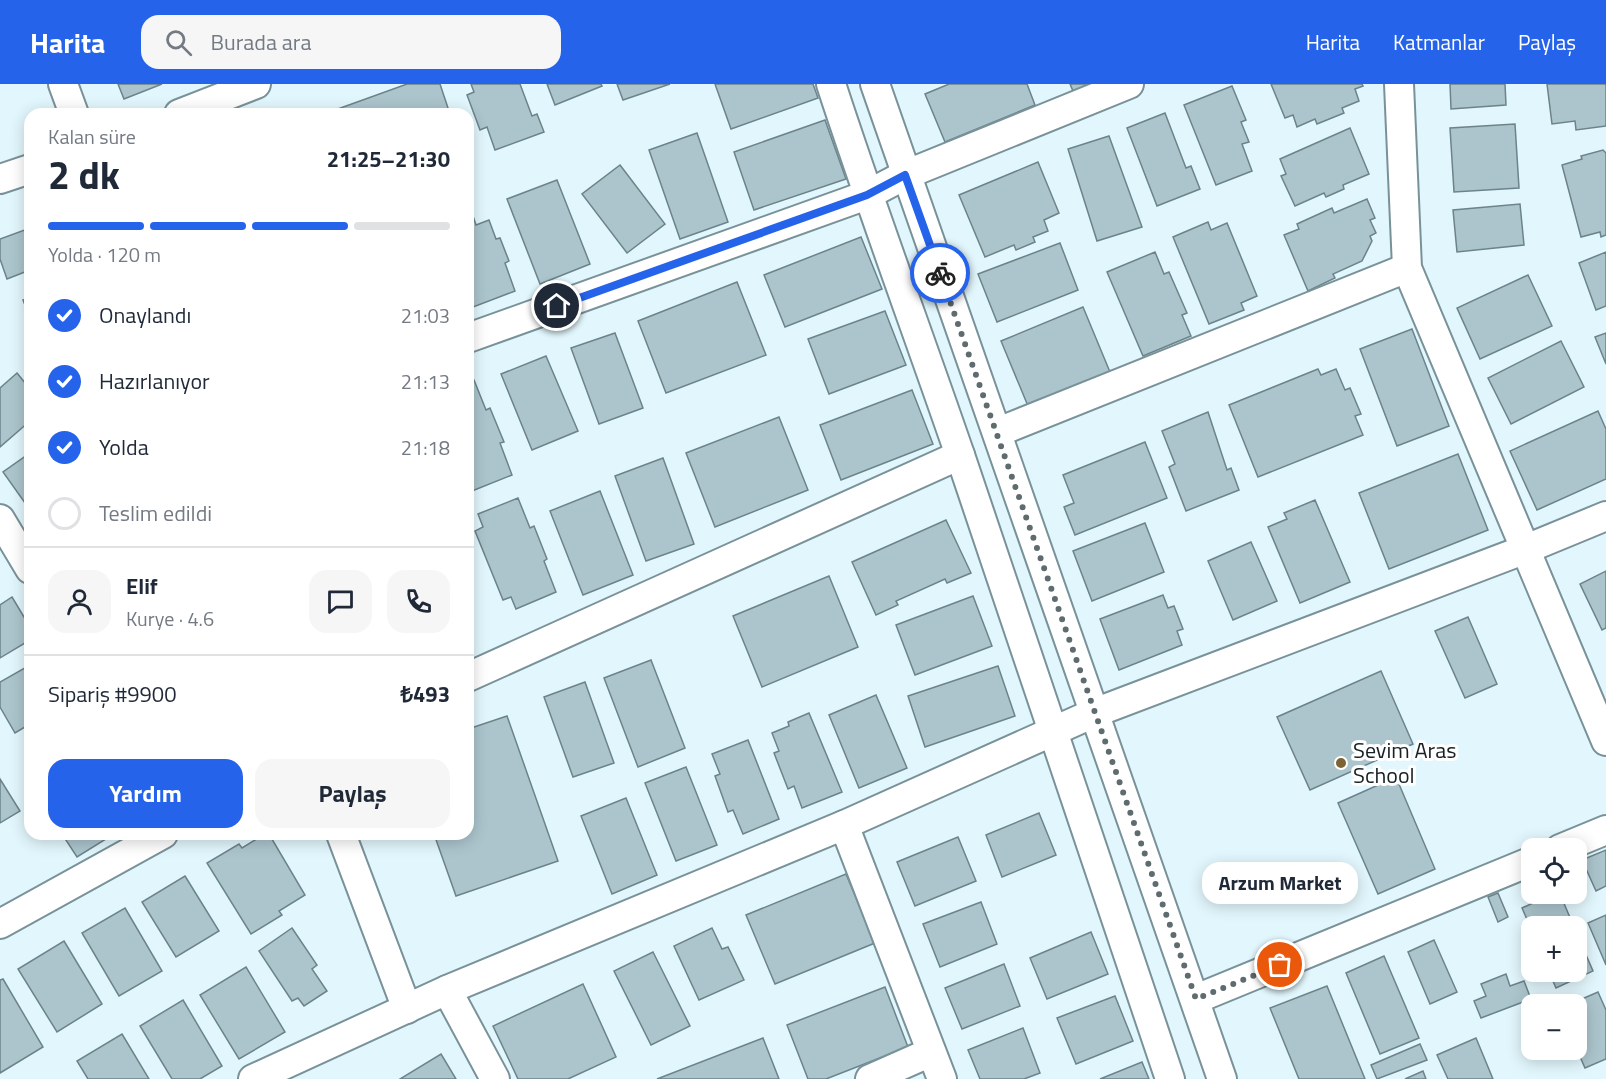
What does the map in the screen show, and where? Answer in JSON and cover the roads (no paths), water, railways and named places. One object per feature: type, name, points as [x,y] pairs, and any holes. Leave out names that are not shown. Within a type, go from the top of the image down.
[{"type":"street","points":[[63,84],[72,108]]},
{"type":"street","points":[[194,108],[256,84]]},
{"type":"street","points":[[831,84],[867,195],[960,455],[1054,730],[1170,1079]]},
{"type":"street","points":[[875,84],[1222,1079]]},
{"type":"street","points":[[474,336],[867,195],[905,175],[1129,84]]},
{"type":"street","points":[[1399,84],[1407,268],[1606,741]]},
{"type":"street","points":[[0,179],[24,171]]},
{"type":"street","points":[[998,432],[1407,268]]},
{"type":"street","points":[[474,674],[960,455]]},
{"type":"street","points":[[253,1079],[447,990],[844,825],[1094,713],[1526,549],[1606,516]]},
{"type":"street","points":[[0,519],[24,559]]},
{"type":"street","points":[[844,825],[942,1079]]},
{"type":"street","points":[[1587,838],[1606,830]]},
{"type":"street","points":[[0,924],[152,840]]},
{"type":"street","points":[[343,840],[407,1009]]},
{"type":"street","points":[[1196,999],[1521,866]]},
{"type":"street","points":[[447,990],[495,1079]]},
{"type":"street","points":[[870,1079],[931,1052]]},
{"type":"place","name":"Sevim Aras School","points":[[1341,763]]},
{"type":"place","name":"Arzum Market","points":[[1280,965]]}]
